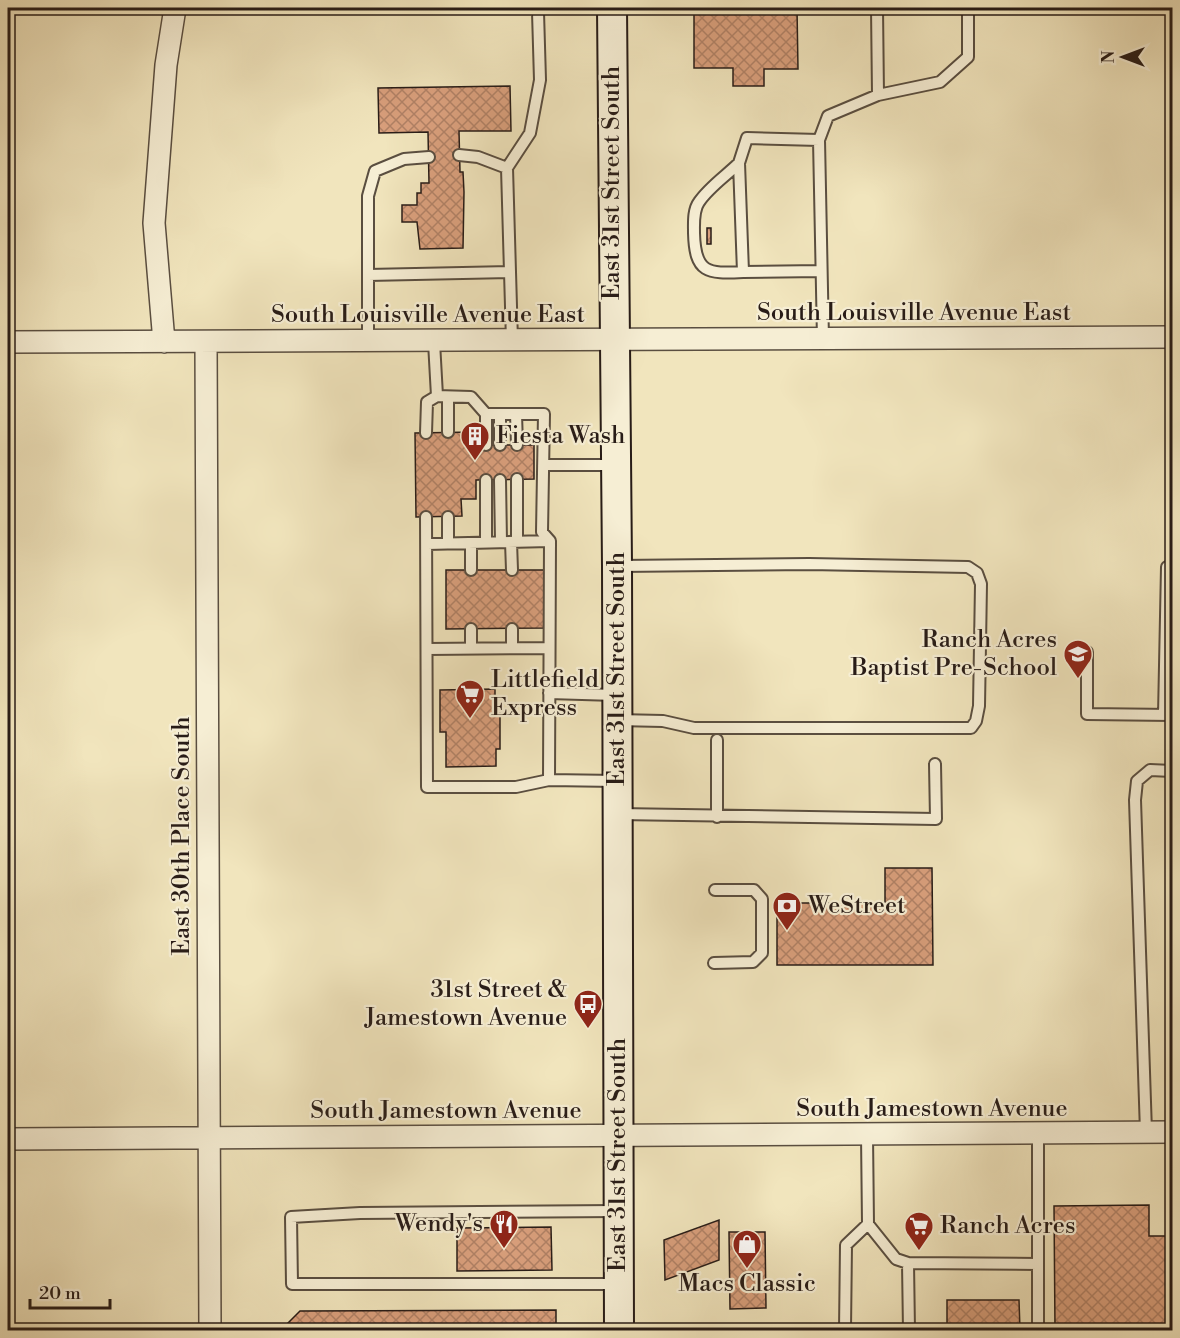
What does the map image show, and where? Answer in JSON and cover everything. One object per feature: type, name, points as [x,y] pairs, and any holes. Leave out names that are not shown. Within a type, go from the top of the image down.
[{"type":"main road","name":"East 31st Street South","points":[[612,8],[613,339],[617,566],[619,1330]]},
{"type":"street","points":[[164,342],[154,223],[166,65],[175,8]]},
{"type":"street","name":"South Louisville Avenue East","points":[[8,342],[434,342],[1173,337]]},
{"type":"street","name":"East 30th Place South","points":[[206,342],[210,1330]]},
{"type":"street","name":"South Jamestown Avenue","points":[[8,1139],[1173,1132]]},
{"type":"lane","points":[[512,341],[507,168],[531,133],[540,80],[538,12],[534,8]]},
{"type":"lane","points":[[877,8],[878,95]]},
{"type":"lane","points":[[823,339],[819,140],[828,116],[878,95],[940,82],[968,57],[968,8]]},
{"type":"lane","points":[[743,272],[740,163],[747,138],[819,140]]},
{"type":"lane","points":[[459,155],[478,157],[507,168]]},
{"type":"lane","points":[[368,342],[368,196],[375,171],[404,159],[429,157]]},
{"type":"lane","points":[[740,163],[698,202],[694,219],[694,255],[702,267],[714,273],[821,271]]},
{"type":"lane","points":[[368,275],[510,272]]},
{"type":"lane","points":[[434,342],[448,432]]},
{"type":"lane","points":[[426,433],[427,402],[442,397],[471,397],[486,414],[486,445]]},
{"type":"lane","points":[[486,414],[544,414],[542,532],[550,541],[549,780]]},
{"type":"lane","points":[[500,414],[500,445]]},
{"type":"lane","points":[[516,414],[517,445]]},
{"type":"lane","points":[[543,465],[615,465]]},
{"type":"lane","points":[[510,542],[517,479]]},
{"type":"lane","points":[[486,480],[486,542]]},
{"type":"lane","points":[[501,480],[512,570]]},
{"type":"lane","points":[[426,517],[427,788],[516,788],[549,780],[617,781]]},
{"type":"lane","points":[[448,517],[448,543]]},
{"type":"lane","points":[[427,544],[550,541]]},
{"type":"lane","points":[[471,543],[471,570]]},
{"type":"lane","points":[[549,693],[617,707],[694,728],[971,728],[976,721],[979,705],[981,584],[977,573],[968,567],[809,564],[617,566]]},
{"type":"lane","points":[[1087,652],[1087,714],[1168,715],[1167,567],[1173,567]]},
{"type":"lane","points":[[471,629],[471,648]]},
{"type":"lane","points":[[512,629],[512,648]]},
{"type":"lane","points":[[427,649],[549,648]]},
{"type":"lane","points":[[717,740],[717,817]]},
{"type":"lane","points":[[618,814],[936,819],[935,764]]},
{"type":"lane","points":[[1146,1132],[1134,800],[1137,781],[1149,770],[1173,771]]},
{"type":"lane","points":[[714,963],[753,962],[762,953],[762,899],[754,890],[715,890]]},
{"type":"lane","points":[[1038,1134],[1038,1330]]},
{"type":"lane","points":[[867,1135],[868,1224],[896,1259],[908,1263],[1038,1264]]},
{"type":"lane","points":[[619,1211],[291,1217],[291,1284],[619,1284]]},
{"type":"lane","points":[[845,1330],[846,1245],[868,1224]]},
{"type":"lane","points":[[908,1263],[909,1330]]},
{"type":"building","points":[[694,8],[797,8],[798,69],[764,69],[764,86],[733,86],[733,68],[694,68]]},
{"type":"building","points":[[510,86],[511,131],[459,131],[460,172],[463,172],[464,192],[463,248],[420,249],[417,222],[402,222],[402,205],[417,205],[417,193],[421,193],[421,183],[429,183],[428,132],[379,133],[378,88]]},
{"type":"building","points":[[707,228],[711,228],[711,244],[707,244]]},
{"type":"building","name":"Fiesta Wash","points":[[475,432],[475,445],[534,445],[534,479],[476,480],[476,499],[461,499],[462,516],[416,517],[415,433]]},
{"type":"building","points":[[446,570],[544,570],[544,628],[446,629]]},
{"type":"building","name":"Littlefield Express","points":[[495,689],[495,706],[500,706],[500,749],[496,749],[496,766],[446,767],[446,732],[440,732],[440,690]]},
{"type":"building","points":[[885,868],[932,868],[933,965],[777,965],[777,903],[885,903]]},
{"type":"building","points":[[1149,1205],[1149,1236],[1172,1236],[1172,1330],[1055,1330],[1054,1206]]},
{"type":"building","points":[[719,1220],[719,1260],[665,1280],[664,1240]]},
{"type":"building","name":"Wendy's","points":[[551,1227],[552,1270],[457,1271],[457,1228]]},
{"type":"building","name":"Macs Classic","points":[[729,1232],[765,1232],[766,1308],[730,1309]]},
{"type":"building","points":[[947,1300],[1019,1300],[1020,1330],[947,1330]]},
{"type":"building","points":[[556,1310],[556,1330],[281,1330],[300,1311]]},
{"type":"place","name":"Fiesta Wash","points":[[475,462]]},
{"type":"place","name":"Ranch Acres Baptist Pre-School","points":[[1078,680]]},
{"type":"place","name":"Littlefield Express","points":[[470,720]]},
{"type":"place","name":"WeStreet","points":[[787,932]]},
{"type":"place","name":"31st Street & Jamestown Avenue","points":[[588,1030]]},
{"type":"place","name":"Wendy's","points":[[504,1250]]},
{"type":"place","name":"Ranch Acres","points":[[919,1252]]},
{"type":"place","name":"Macs Classic","points":[[747,1270]]}]
